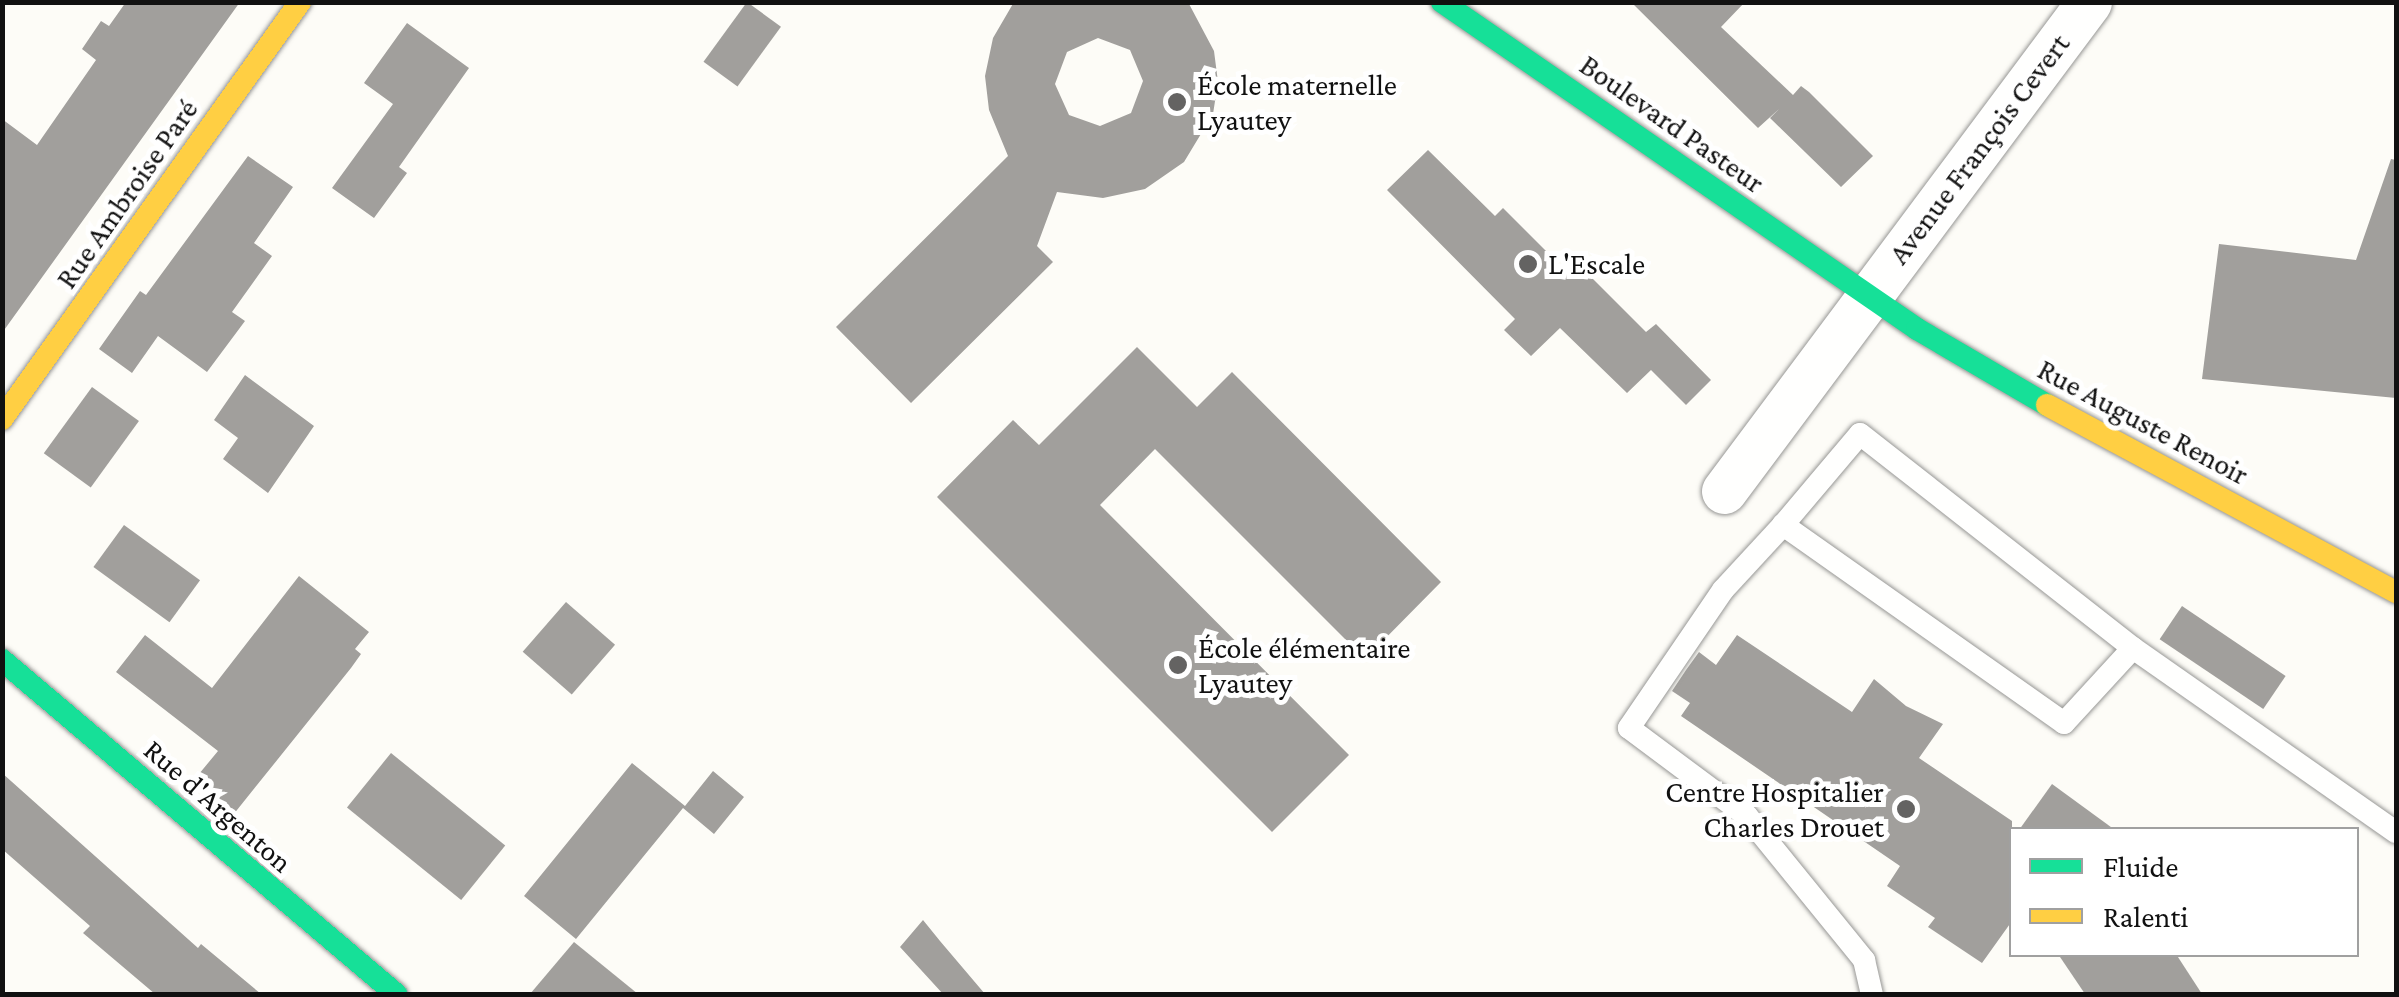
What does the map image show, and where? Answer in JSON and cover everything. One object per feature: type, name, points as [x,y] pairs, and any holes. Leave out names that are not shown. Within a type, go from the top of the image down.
[{"type":"street","name":"Rue Ambroise Paré","points":[[2,420],[300,2]]},
{"type":"street","name":"Boulevard Pasteur","points":[[1442,2],[1868,295]]},
{"type":"street","name":"Avenue François Cevert","points":[[1724,491],[2089,2]]},
{"type":"street","name":"Rue Auguste Renoir","points":[[1868,295],[1998,379],[2396,592]]},
{"type":"street","name":"Rue d'Argenton","points":[[2,660],[396,994]]},
{"type":"lane","points":[[1872,994],[1864,960],[1747,816],[1629,728],[1723,590],[1860,434],[2132,648],[2396,832]]},
{"type":"lane","points":[[1783,525],[2064,723],[2132,648]]},
{"type":"building","points":[[126,2],[240,2],[2,333],[2,119],[37,145],[96,60],[82,49],[101,21],[109,26]]},
{"type":"building","points":[[747,2],[781,27],[737,87],[704,62]]},
{"type":"building","points":[[1014,2],[1188,2],[1214,51],[1218,82],[1213,114],[1184,162],[1145,189],[1103,198],[1057,192],[1037,246],[1053,262],[911,403],[836,327],[1008,156],[989,110],[985,76],[993,38]],"holes":[[[1098,38],[1130,50],[1143,81],[1131,113],[1100,126],[1069,115],[1055,84],[1067,52]]]},
{"type":"building","points":[[1631,2],[1745,2],[1721,27],[1793,95],[1801,86],[1809,92],[1873,156],[1841,187],[1770,118],[1779,109],[1758,128]]},
{"type":"building","points":[[407,23],[469,68],[399,167],[407,173],[374,218],[332,188],[393,104],[364,83]]},
{"type":"building","points":[[1428,150],[1495,216],[1503,208],[1571,276],[1580,266],[1646,332],[1656,324],[1711,380],[1686,405],[1651,370],[1627,393],[1560,328],[1531,356],[1504,330],[1515,319],[1387,190]]},
{"type":"building","points":[[248,156],[293,187],[254,243],[272,256],[232,312],[245,321],[207,372],[158,336],[132,373],[99,349],[140,291],[146,295]]},
{"type":"building","points":[[2391,159],[2396,160],[2396,398],[2202,379],[2219,244],[2356,260]]},
{"type":"building","points":[[1137,347],[1197,407],[1232,372],[1441,582],[1365,659],[1155,449],[1100,505],[1349,755],[1272,832],[937,497],[1013,420],[1039,445]]},
{"type":"building","points":[[245,375],[314,426],[268,493],[223,459],[238,438],[214,420]]},
{"type":"building","points":[[92,387],[139,421],[91,487],[44,453]]},
{"type":"building","points":[[124,525],[200,580],[169,622],[93,567]]},
{"type":"building","points":[[299,576],[369,632],[355,649],[361,654],[351,668],[233,815],[194,780],[218,751],[116,672],[145,635],[212,688]]},
{"type":"building","points":[[566,602],[615,645],[572,694],[523,652]]},
{"type":"building","points":[[2182,606],[2286,676],[2263,709],[2160,639]]},
{"type":"building","name":"Centre Hospitalier Charles Drouet","points":[[1737,635],[1852,712],[1874,679],[1906,706],[1943,724],[1919,758],[2012,821],[2009,925],[1982,963],[1928,927],[1935,918],[1887,886],[1900,866],[1681,716],[1690,703],[1672,691],[1686,670],[1699,652],[1716,665]]},
{"type":"building","points":[[391,753],[505,846],[461,900],[347,807]]},
{"type":"building","points":[[632,763],[685,806],[713,771],[744,797],[714,834],[683,808],[576,939],[524,896]]},
{"type":"building","points":[[2,773],[198,948],[201,944],[261,994],[155,994],[83,933],[90,926],[2,849]]},
{"type":"building","points":[[2052,784],[2111,827],[2021,827]]},
{"type":"building","points":[[923,920],[985,994],[943,994],[900,947]]},
{"type":"building","points":[[574,942],[638,994],[530,994]]},
{"type":"building","points":[[2060,957],[2178,957],[2202,994],[2085,994]]},
{"type":"traffic: fast","points":[[1442,2],[1917,329],[2047,405]]},
{"type":"traffic: fast","points":[[2,660],[396,994]]},
{"type":"traffic: slow","points":[[2,419],[300,2]]},
{"type":"traffic: slow","points":[[2047,405],[2396,592]]},
{"type":"place","name":"École maternelle Lyautey","points":[[1177,102]]},
{"type":"place","name":"L'Escale","points":[[1528,264]]},
{"type":"place","name":"École élémentaire Lyautey","points":[[1178,665]]},
{"type":"place","name":"Centre Hospitalier Charles Drouet","points":[[1906,809]]}]
